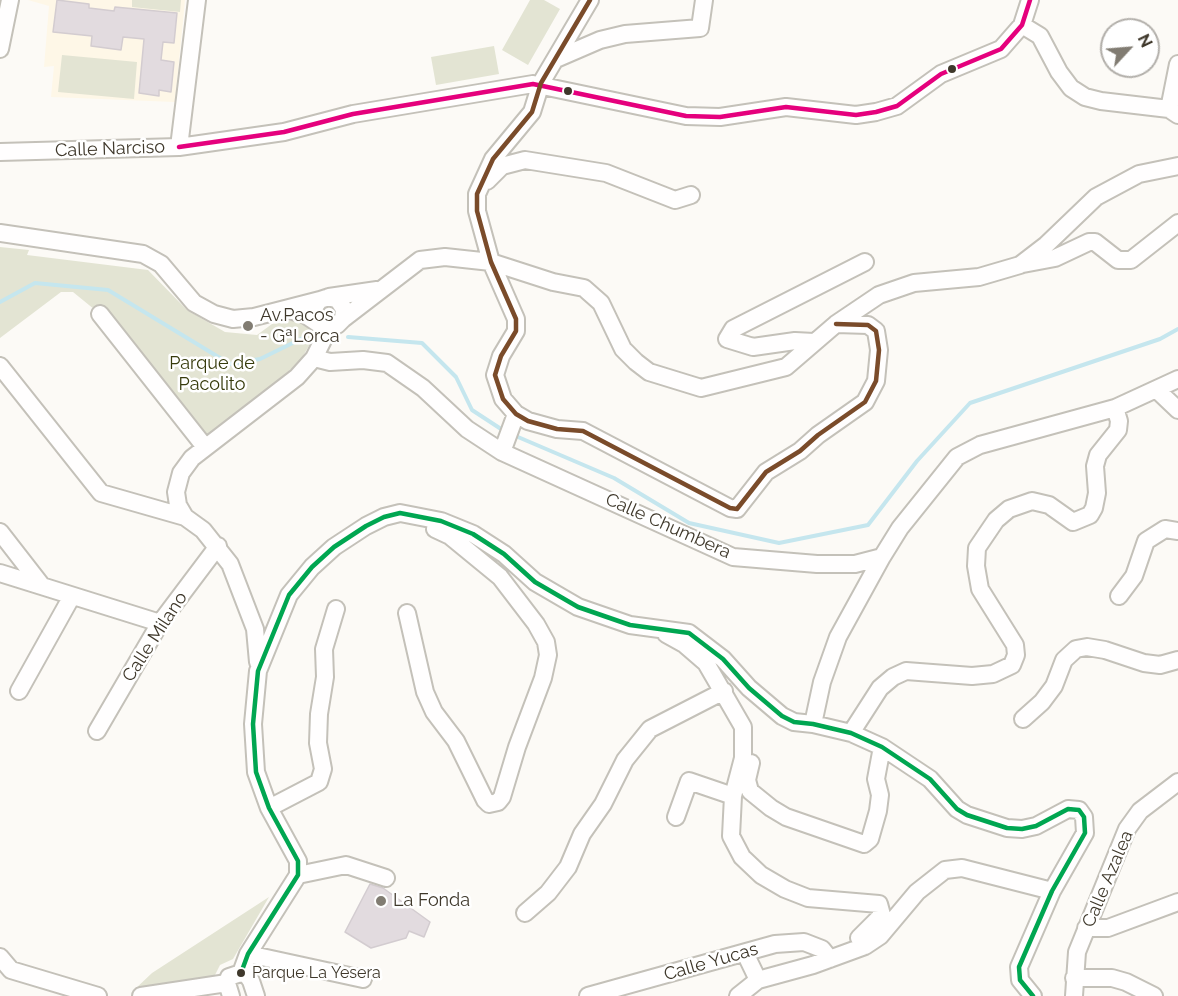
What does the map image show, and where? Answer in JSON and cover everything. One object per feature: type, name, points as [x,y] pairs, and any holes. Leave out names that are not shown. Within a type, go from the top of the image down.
[{"type":"street","points":[[0,49],[10,0]]},
{"type":"street","name":"Calle Narciso","points":[[0,152],[179,147],[197,0]]},
{"type":"street","points":[[590,0],[541,83],[532,112],[493,159],[477,194],[477,212],[491,262],[516,319],[516,331],[501,356],[495,375],[503,399],[516,414],[528,421],[583,431],[733,510],[740,507],[766,472],[800,451],[865,402],[876,381],[879,350],[876,331],[868,325],[836,324]]},
{"type":"street","points":[[556,59],[600,40],[625,34],[700,28],[704,0]]},
{"type":"street","points":[[179,147],[284,132],[364,112],[541,83],[686,116],[720,117],[786,107],[866,113],[897,106],[941,74],[1001,49],[1022,25],[1030,0]]},
{"type":"street","points":[[1022,25],[1040,36],[1059,72],[1071,87],[1085,97],[1174,112],[1178,64]]},
{"type":"street","points":[[477,194],[502,166],[525,160],[606,173],[675,200],[691,195]]},
{"type":"street","points":[[1051,251],[1096,197],[1116,184],[1139,174],[1178,166]]},
{"type":"street","points":[[330,323],[420,260],[445,257],[491,262],[553,282],[584,288],[601,303],[623,349],[636,362],[649,372],[701,388],[786,367],[836,324],[879,295],[914,283],[980,277],[1020,265],[1051,251],[1089,242],[1095,243],[1119,260],[1131,260],[1178,223]]},
{"type":"street","points":[[0,233],[143,254],[161,264],[194,303],[214,314],[233,319],[289,310],[324,298],[378,289]]},
{"type":"street","points":[[814,342],[795,341],[753,347],[727,339],[733,329],[865,262]]},
{"type":"street","points":[[185,517],[176,492],[182,473],[192,458],[297,377],[314,358],[330,323],[344,309],[338,300],[324,298],[315,306],[314,314],[330,323]]},
{"type":"street","points":[[289,310],[330,323]]},
{"type":"street","points":[[100,314],[205,447]]},
{"type":"street","name":"Calle Chumbera","points":[[314,358],[330,362],[363,360],[387,363],[423,388],[467,429],[502,452],[733,557],[817,564],[855,564],[882,557]]},
{"type":"street","points":[[0,366],[101,493],[185,517],[203,530],[230,564],[249,610],[255,629],[258,671],[253,751],[256,772],[269,808],[298,861],[298,875],[248,954],[241,973]]},
{"type":"street","points":[[813,724],[822,682],[838,637],[900,528],[957,457],[980,445],[1115,408],[1178,379]]},
{"type":"street","points":[[1157,390],[1178,410]]},
{"type":"street","points":[[851,733],[880,688],[893,677],[906,671],[972,676],[993,674],[1012,665],[1016,655],[1014,645],[980,589],[976,566],[977,548],[996,520],[1009,509],[1032,501],[1049,505],[1073,522],[1090,515],[1096,501],[1095,466],[1098,455],[1118,430],[1119,421],[1115,408]]},
{"type":"street","points":[[502,452],[516,414]]},
{"type":"street","points":[[258,671],[289,595],[312,567],[334,547],[384,516],[400,513],[441,521],[473,534],[504,554],[535,582],[578,607],[630,625],[689,633],[723,659],[749,688],[782,716],[794,722],[851,733],[882,747],[930,779],[957,809],[992,824],[1022,829],[1036,826],[1068,809],[1079,810],[1084,817],[1084,833],[1052,891],[1019,967],[1020,980],[1033,996]]},
{"type":"street","points":[[406,613],[425,692],[434,712],[456,741],[485,800],[489,804],[498,802],[543,678],[548,655],[546,642],[536,624],[500,577],[450,536],[428,524],[421,516]]},
{"type":"street","points":[[1119,596],[1134,576],[1146,541],[1166,530],[1178,531]]},
{"type":"street","points":[[0,532],[42,586]]},
{"type":"street","name":"Calle Milano","points":[[97,731],[160,623],[218,546]]},
{"type":"street","points":[[0,573],[160,623]]},
{"type":"street","points":[[19,691],[72,596]]},
{"type":"street","points":[[269,808],[319,782],[322,769],[318,743],[319,714],[325,677],[324,649],[336,609]]},
{"type":"street","points":[[654,628],[684,644],[706,663],[743,727],[743,758],[733,796],[731,836],[742,856],[761,875],[785,889],[808,898],[879,904],[882,915],[859,938],[865,946]]},
{"type":"street","points":[[1023,718],[1042,702],[1054,686],[1065,660],[1077,649],[1087,647],[1105,650],[1144,663],[1160,665],[1178,660]]},
{"type":"street","points":[[749,688],[742,706],[752,727],[753,747],[747,780],[750,791],[786,817],[864,844],[870,839],[878,811],[880,795],[876,779],[882,747]]},
{"type":"street","points":[[525,913],[548,893],[568,867],[582,834],[603,804],[625,760],[650,729],[724,691]]},
{"type":"street","points":[[676,817],[689,781],[733,796]]},
{"type":"street","name":"Calle Azalea","points":[[1074,996],[1077,952],[1127,830],[1140,811],[1178,782]]},
{"type":"street","points":[[298,875],[346,864],[386,878]]},
{"type":"street","points":[[738,996],[758,980],[865,946],[880,936],[917,892],[945,870],[962,868],[1052,891]]},
{"type":"street","points":[[1086,928],[1108,928],[1178,902]]},
{"type":"street","name":"Calle Yucas","points":[[588,996],[776,944],[804,942],[822,949],[830,959]]},
{"type":"street","points":[[745,953],[758,980]]},
{"type":"street","points":[[248,954],[363,979]]},
{"type":"street","points":[[0,957],[11,970],[98,996]]},
{"type":"street","points":[[141,996],[229,990],[229,977],[241,973],[247,975],[251,981],[256,996]]},
{"type":"street","points":[[1074,978],[1112,978],[1126,982],[1154,996]]},
{"type":"shaded area","points":[[28,0],[185,0],[175,102],[51,97],[54,66],[44,67],[49,6]]},
{"type":"green space","points":[[132,0],[181,0],[180,12],[132,7]]},
{"type":"green space","points":[[530,0],[544,0],[560,9],[528,65],[502,50]]},
{"type":"green space","points":[[494,46],[499,74],[436,85],[431,57]]},
{"type":"green space","points":[[62,55],[137,62],[134,99],[58,92]]},
{"type":"green space","name":"Parque de Pacolito","points":[[0,247],[29,250],[27,255],[148,270],[187,310],[225,332],[257,335],[272,324],[294,320],[311,327],[310,344],[300,361],[283,376],[205,436],[100,314],[73,292],[61,292],[0,338]]},
{"type":"green space","points":[[269,897],[233,959],[220,965],[211,983],[133,991],[152,973]]},
{"type":"building","points":[[57,0],[89,4],[89,8],[114,11],[115,7],[177,13],[174,43],[163,42],[161,60],[174,62],[171,92],[159,90],[159,96],[139,93],[144,39],[123,37],[121,50],[91,46],[92,36],[53,32]]},
{"type":"building","name":"La Fonda","points":[[370,884],[383,888],[430,922],[424,937],[409,931],[406,938],[371,948],[345,932]]},
{"type":"waterway","points":[[0,302],[35,283],[108,290],[230,364],[260,359],[305,337]]},
{"type":"waterway","points":[[518,437],[614,478],[689,523],[779,543],[868,525],[917,461],[970,403],[1160,339],[1178,329]]},
{"type":"waterway","points":[[348,337],[422,343],[456,377],[472,410],[501,429]]},
{"type":"transit line","points":[[590,0],[541,83],[532,112],[493,159],[477,194],[477,211],[491,262],[516,319],[516,331],[501,356],[495,375],[503,399],[516,414],[528,421],[557,429],[583,431],[730,508],[737,509],[766,472],[800,451],[818,435],[865,402],[876,381],[879,350],[876,331],[868,325],[836,324]]},
{"type":"transit line","points":[[179,147],[284,132],[353,114],[533,84],[686,116],[720,117],[786,107],[856,115],[876,112],[897,106],[941,74],[1001,49],[1022,25],[1030,0]]},
{"type":"transit line","points":[[241,973],[248,954],[298,875],[298,861],[269,808],[256,772],[253,724],[258,671],[289,595],[312,567],[334,547],[366,526],[384,517],[400,513],[441,521],[473,534],[504,554],[535,582],[578,607],[630,625],[689,633],[723,659],[749,688],[782,716],[794,722],[851,733],[882,747],[930,779],[957,809],[967,815],[1007,828],[1022,829],[1036,826],[1068,809],[1079,810],[1084,817],[1085,833],[1052,891],[1019,967],[1020,980],[1033,996]]},
{"type":"place","name":"Av.Pacos - GªLorca","points":[[248,326]]},
{"type":"place","name":"La Fonda","points":[[381,901]]},
{"type":"place","name":"Parque La Yesera","points":[[241,973]]}]
